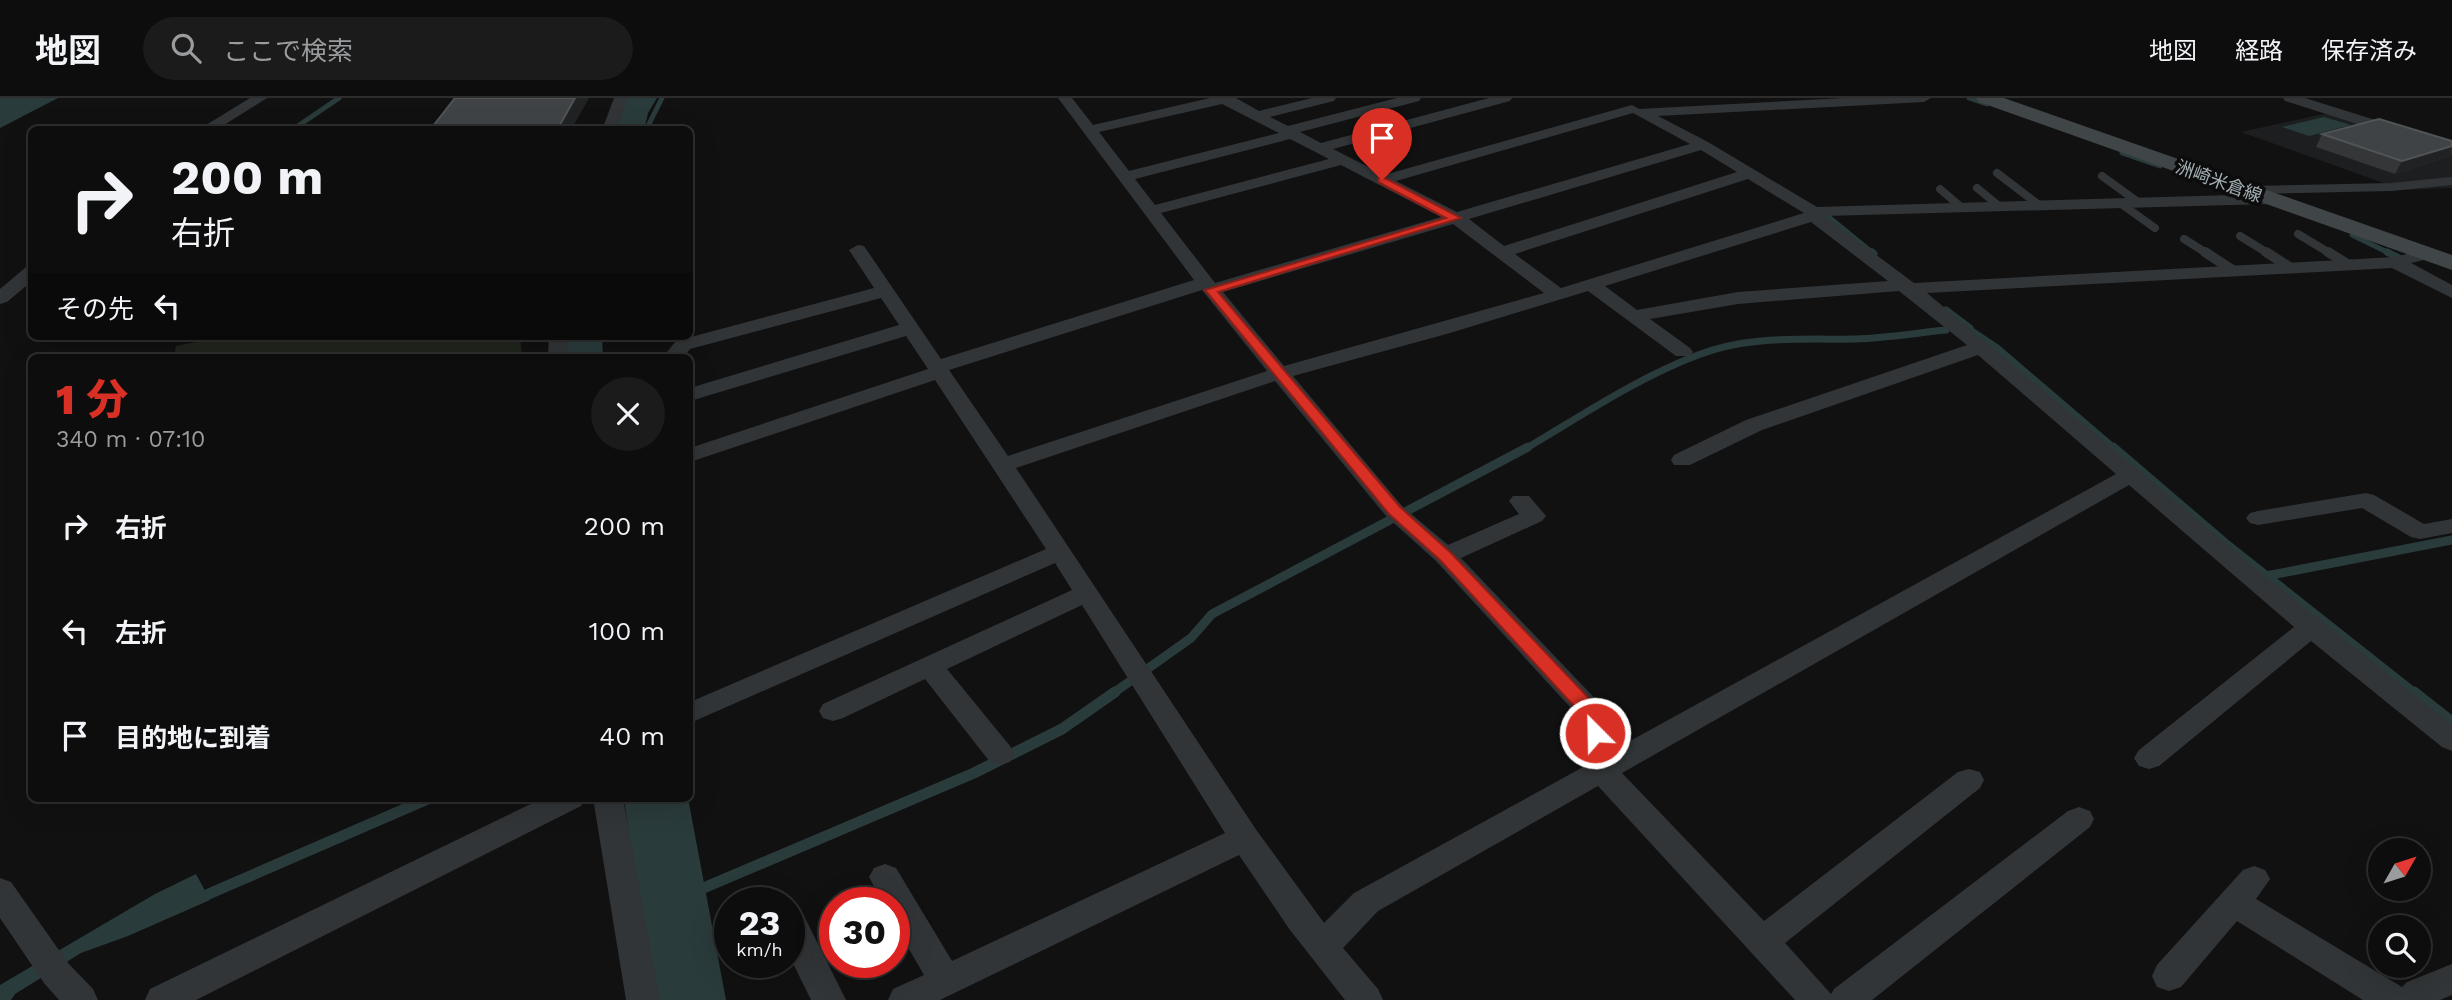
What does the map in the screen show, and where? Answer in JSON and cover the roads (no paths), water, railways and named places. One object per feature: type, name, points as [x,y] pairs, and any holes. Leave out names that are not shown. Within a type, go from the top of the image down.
[{"type":"main road","name":"洲崎米倉線","points":[[1986,98],[2268,199],[2407,259],[2452,262]]},
{"type":"street","points":[[212,126],[260,98]]},
{"type":"street","points":[[610,126],[621,98]]},
{"type":"street","points":[[1065,98],[1208,287],[1398,514],[1446,556],[1595,716],[1595,749],[1601,770],[1817,1000]]},
{"type":"street","points":[[1089,130],[1225,98],[1456,218],[1558,294]]},
{"type":"street","points":[[1134,135],[1329,98]]},
{"type":"street","points":[[1124,177],[1414,98]]},
{"type":"street","points":[[1320,148],[1505,98]]},
{"type":"street","points":[[1612,98],[1703,145],[1750,173],[1814,214],[1912,287],[2310,628],[2452,740]]},
{"type":"street","points":[[1382,180],[1636,111],[1924,98]]},
{"type":"street","points":[[2290,98],[2452,149]]},
{"type":"street","points":[[693,454],[938,369],[1208,287],[1703,145]]},
{"type":"street","points":[[1150,211],[1342,160]]},
{"type":"street","points":[[1502,252],[1750,173]]},
{"type":"street","points":[[1001,466],[1280,373],[1443,330],[1796,223],[1824,210],[2268,199]]},
{"type":"street","points":[[858,250],[1087,593],[1245,838],[1322,947],[1366,1000]]},
{"type":"street","points":[[1634,316],[1738,298],[2349,265],[2407,259],[2452,292]]},
{"type":"street","points":[[0,300],[28,275]]},
{"type":"street","points":[[1590,284],[1683,352]]},
{"type":"street","points":[[676,354],[683,345],[885,291]]},
{"type":"street","points":[[0,300],[28,298]]},
{"type":"street","points":[[693,394],[910,328]]},
{"type":"street","points":[[1682,460],[1754,425],[1981,347]]},
{"type":"street","points":[[1322,947],[1366,902],[2131,475]]},
{"type":"street","points":[[2258,518],[2366,500],[2420,532],[2452,526]]},
{"type":"street","points":[[1446,556],[1534,516],[1521,501]]},
{"type":"street","points":[[693,712],[1060,552]]},
{"type":"street","points":[[833,711],[1087,593]]},
{"type":"street","points":[[2150,758],[2310,628]]},
{"type":"street","points":[[929,666],[1000,754]]},
{"type":"street","points":[[1762,942],[1969,780]]},
{"type":"street","points":[[162,1000],[562,802]]},
{"type":"street","points":[[609,802],[643,1000]]},
{"type":"street","points":[[1846,1000],[2080,819]]},
{"type":"street","points":[[905,1000],[1245,838]]},
{"type":"street","points":[[885,877],[945,980]]},
{"type":"street","points":[[2169,976],[2243,890],[2393,1000]]},
{"type":"street","points":[[0,891],[50,964],[81,1000]]},
{"type":"street","points":[[805,952],[829,1000]]},
{"type":"street","points":[[2413,1000],[2419,993],[2452,979]]},
{"type":"lane","points":[[1997,173],[2039,205]]},
{"type":"lane","points":[[2102,176],[2138,202]]},
{"type":"lane","points":[[2245,191],[2391,187],[2452,181]]},
{"type":"lane","points":[[1977,188],[1999,206]]},
{"type":"lane","points":[[1940,189],[1961,207]]},
{"type":"lane","points":[[2120,203],[2155,228]]},
{"type":"lane","points":[[2298,234],[2349,265]]},
{"type":"lane","points":[[2240,236],[2291,268]]},
{"type":"lane","points":[[2183,239],[2234,271]]},
{"type":"waterway","points":[[298,126],[339,98]]},
{"type":"waterway","points":[[629,126],[642,98]]},
{"type":"waterway","points":[[648,126],[662,98]]},
{"type":"waterway","points":[[1969,98],[1987,104]]},
{"type":"waterway","points":[[2122,153],[2160,166]]},
{"type":"waterway","points":[[1825,214],[1874,254],[1872,252]]},
{"type":"waterway","points":[[2352,235],[2391,254]]},
{"type":"waterway","points":[[2387,252],[2391,254]]},
{"type":"waterway","points":[[2391,254],[2407,262]]},
{"type":"waterway","points":[[1946,310],[1970,328]]},
{"type":"waterway","points":[[1967,328],[1997,348],[2115,449]]},
{"type":"waterway","points":[[1525,449],[1631,386],[1675,364],[1717,349],[1756,341],[1867,338],[1946,330]]},
{"type":"waterway","points":[[581,340],[582,354]]},
{"type":"waterway","points":[[1112,694],[1191,638],[1212,614],[1528,447]]},
{"type":"waterway","points":[[2113,447],[2267,576]]},
{"type":"waterway","points":[[2267,576],[2452,540]]},
{"type":"waterway","points":[[2267,576],[2416,694]]},
{"type":"waterway","points":[[673,901],[974,773],[1062,729],[1115,692]]},
{"type":"waterway","points":[[2414,692],[2452,722]]},
{"type":"waterway","points":[[197,899],[421,802]]},
{"type":"waterway","points":[[657,802],[689,1000]]}]
